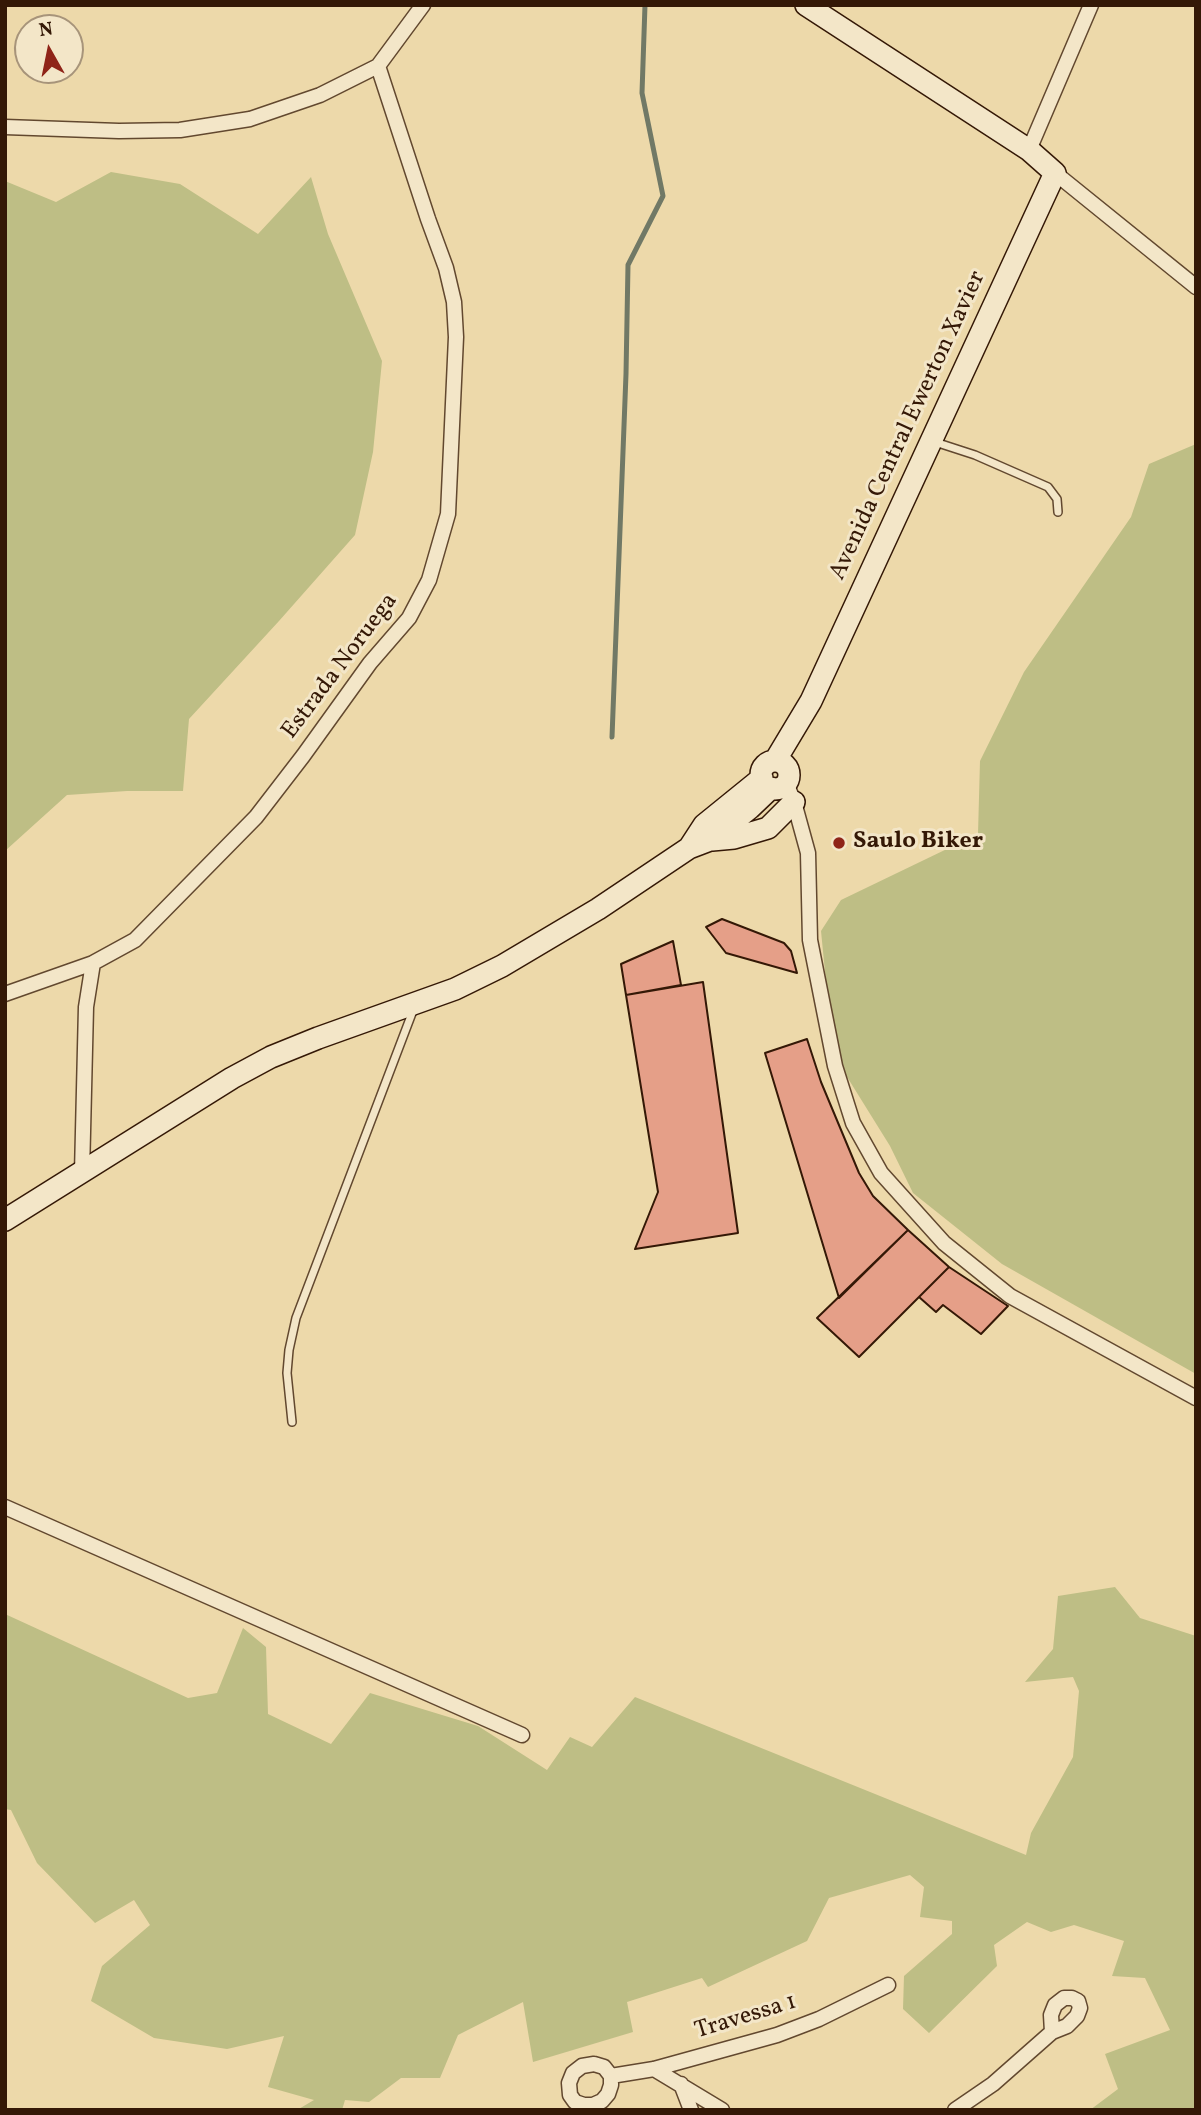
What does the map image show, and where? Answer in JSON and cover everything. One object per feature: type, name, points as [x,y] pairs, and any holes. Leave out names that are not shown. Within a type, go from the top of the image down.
[{"type":"main road","points":[[806,5],[1029,150],[1055,173]]},
{"type":"main road","name":"Avenida Central Ewerton Xavier","points":[[779,781],[808,719],[811,701],[1055,173]]},
{"type":"main road","points":[[5,1220],[232,1078],[271,1057],[466,984],[502,966],[598,909],[689,848],[710,840],[734,838],[768,828],[779,781]]},
{"type":"main road","points":[[689,848],[704,825],[779,781]]},
{"type":"street","points":[[5,128],[180,130],[250,119],[320,95],[378,66],[423,5]]},
{"type":"street","points":[[1029,150],[1091,5]]},
{"type":"street","name":"Estrada Noruega","points":[[5,993],[93,963],[135,940],[256,817],[370,663],[409,618],[429,580],[448,514],[456,337],[454,302],[446,268],[378,66]]},
{"type":"street","points":[[1055,173],[1196,287]]},
{"type":"street","points":[[779,781],[807,853],[810,940],[835,1066],[853,1123],[881,1173],[943,1243],[1010,1296],[1196,1398]]},
{"type":"street","points":[[82,1173],[86,1007],[93,963]]},
{"type":"street","points":[[5,1507],[522,1735]]},
{"type":"street","name":"Travessa 1","points":[[611,2076],[654,2069],[777,2035],[819,2019],[888,1986]]},
{"type":"street","points":[[955,2110],[993,2084],[1052,2032]]},
{"type":"street","points":[[654,2069],[722,2110]]},
{"type":"street","points":[[681,2084],[691,2110]]},
{"type":"lane","points":[[931,441],[975,455],[1048,487],[1057,499],[1058,512]]},
{"type":"lane","points":[[292,1422],[287,1373],[296,1318],[415,1004]]},
{"type":"green space","points":[[111,172],[180,184],[258,234],[311,177],[328,234],[382,361],[373,452],[355,535],[189,719],[183,791],[67,795],[5,851],[5,181],[56,202]]},
{"type":"green space","points":[[1196,444],[1196,1374],[1002,1264],[913,1193],[890,1146],[844,1072],[829,1012],[821,931],[841,900],[978,834],[980,761],[1024,672],[1131,517],[1149,464]]},
{"type":"green space","points":[[1115,1587],[1140,1618],[1196,1636],[1196,2110],[1090,2110],[1118,2089],[1105,2054],[1170,2030],[1145,1978],[1112,1976],[1124,1941],[1074,1925],[1051,1932],[1027,1922],[994,1945],[997,1966],[929,2033],[903,2009],[904,1976],[952,1934],[952,1921],[920,1917],[924,1887],[910,1875],[829,1898],[807,1941],[708,1987],[702,1978],[627,2002],[633,2032],[533,2062],[523,2002],[458,2035],[440,2078],[401,2078],[369,2102],[345,2100],[342,2110],[297,2110],[314,2100],[268,2087],[284,2036],[227,2049],[154,2038],[91,2001],[102,1966],[150,1925],[134,1900],[95,1923],[37,1863],[11,1810],[5,1809],[5,1614],[188,1698],[217,1693],[243,1628],[266,1647],[268,1714],[331,1744],[370,1693],[478,1726],[547,1770],[570,1737],[592,1747],[635,1697],[1026,1855],[1031,1833],[1073,1757],[1079,1691],[1073,1677],[1025,1682],[1053,1649],[1058,1596]]},
{"type":"building","points":[[722,919],[784,943],[791,951],[797,973],[726,953],[706,927]]},
{"type":"building","points":[[673,941],[681,985],[626,995],[621,964]]},
{"type":"building","points":[[703,982],[738,1233],[635,1249],[658,1192],[626,995]]},
{"type":"building","points":[[807,1039],[821,1082],[859,1173],[873,1196],[908,1230],[839,1298],[765,1053]]},
{"type":"building","points":[[908,1230],[949,1267],[859,1357],[817,1318]]},
{"type":"building","points":[[949,1267],[1008,1306],[981,1334],[943,1305],[936,1312],[919,1297]]},
{"type":"waterway","points":[[612,737],[628,265],[663,196],[642,93],[645,5]]},
{"type":"place","name":"Saulo Biker","points":[[839,843]]}]
